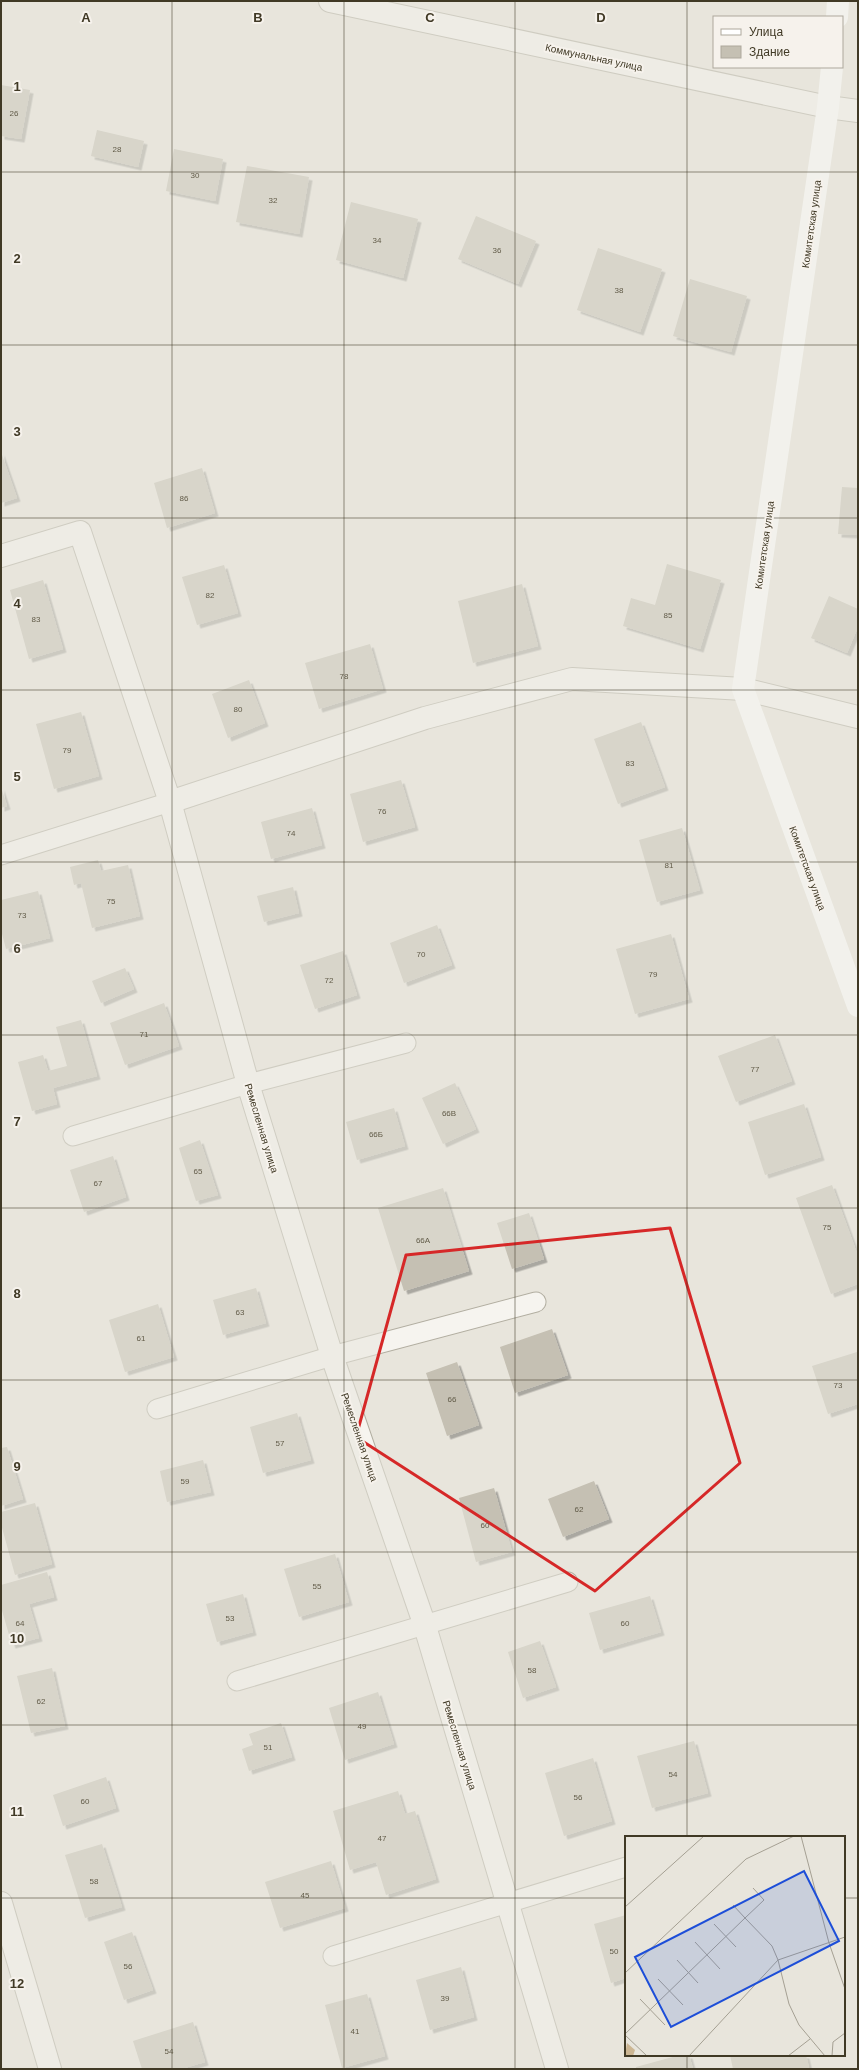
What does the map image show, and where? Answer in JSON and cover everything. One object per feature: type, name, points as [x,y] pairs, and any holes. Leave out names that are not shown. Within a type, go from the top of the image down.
[{"type":"street","name":"Коммунальная улица","points":[[330,1],[828,107],[858,111]]},
{"type":"street","points":[[837,16],[838,1]]},
{"type":"street","name":"Комитетская улица","points":[[832,68],[828,107],[743,689],[858,1006]]},
{"type":"street","name":"Ремесленная улица","points":[[1,556],[80,532],[170,802],[248,1084],[332,1356],[424,1623],[557,2069]]},
{"type":"street","points":[[170,802],[425,718],[572,679],[743,689],[858,717]]},
{"type":"street","points":[[1,1903],[50,2069]]},
{"type":"lane","points":[[1,855],[170,802]]},
{"type":"lane","points":[[73,1136],[248,1084],[406,1043]]},
{"type":"lane","points":[[157,1409],[332,1356],[536,1302]]},
{"type":"lane","points":[[237,1681],[424,1623],[568,1582]]},
{"type":"lane","points":[[333,1956],[625,1867]]},
{"type":"highlighted area","points":[[670,1228],[740,1463],[595,1591],[356,1437],[406,1255]]},
{"type":"building","points":[[1,85],[30,90],[21,139],[1,136]]},
{"type":"building","points":[[97,130],[144,141],[138,167],[91,156]]},
{"type":"building","points":[[174,149],[223,159],[215,201],[166,191]]},
{"type":"building","points":[[247,166],[309,177],[299,234],[236,222]]},
{"type":"building","points":[[351,202],[418,219],[403,278],[336,260]]},
{"type":"building","points":[[476,216],[536,241],[518,284],[458,259]]},
{"type":"building","points":[[598,248],[662,269],[640,332],[577,310]]},
{"type":"building","points":[[690,279],[747,296],[731,352],[673,336]]},
{"type":"building","points":[[1,452],[17,498],[1,503]]},
{"type":"building","points":[[202,468],[215,513],[167,528],[154,483]]},
{"type":"building","points":[[842,487],[858,488],[858,535],[838,534]]},
{"type":"building","points":[[667,564],[721,580],[700,649],[623,626],[631,598],[655,605]]},
{"type":"building","points":[[224,565],[238,613],[197,625],[182,577]]},
{"type":"building","points":[[43,580],[63,649],[29,659],[10,590]]},
{"type":"building","points":[[522,584],[538,646],[473,663],[458,601]]},
{"type":"building","points":[[829,596],[858,609],[858,627],[847,653],[811,638]]},
{"type":"building","points":[[370,644],[383,689],[319,709],[305,663]]},
{"type":"building","points":[[249,680],[265,723],[228,738],[212,694]]},
{"type":"building","points":[[81,712],[99,776],[54,789],[36,724]]},
{"type":"building","points":[[641,722],[665,787],[618,804],[594,739]]},
{"type":"building","points":[[401,780],[415,827],[363,842],[350,794]]},
{"type":"building","points":[[1,787],[7,806],[1,808]]},
{"type":"building","points":[[312,808],[322,845],[271,859],[261,822]]},
{"type":"building","points":[[682,828],[700,890],[657,902],[639,840]]},
{"type":"building","points":[[98,860],[101,871],[128,865],[140,916],[92,928],[81,883],[74,885],[70,867]]},
{"type":"building","points":[[293,887],[299,913],[264,922],[257,896]]},
{"type":"building","points":[[38,891],[50,938],[6,949],[1,930],[1,900]]},
{"type":"building","points":[[437,925],[452,965],[404,983],[390,943]]},
{"type":"building","points":[[671,934],[689,999],[635,1014],[616,949]]},
{"type":"building","points":[[343,951],[357,995],[315,1009],[300,965]]},
{"type":"building","points":[[125,968],[134,989],[101,1003],[92,981]]},
{"type":"building","points":[[164,1003],[179,1046],[125,1065],[110,1023]]},
{"type":"building","points":[[81,1020],[97,1076],[53,1088],[57,1104],[32,1111],[18,1062],[43,1055],[48,1071],[67,1066],[56,1027]]},
{"type":"building","points":[[775,1035],[792,1081],[736,1102],[718,1056]]},
{"type":"building","points":[[455,1083],[476,1129],[443,1144],[422,1098]]},
{"type":"building","points":[[804,1104],[821,1157],[765,1175],[748,1122]]},
{"type":"building","points":[[394,1108],[405,1146],[357,1160],[346,1122]]},
{"type":"building","points":[[200,1140],[218,1195],[196,1201],[179,1148]]},
{"type":"building","points":[[113,1156],[126,1197],[84,1212],[70,1170]]},
{"type":"building","points":[[832,1185],[858,1256],[858,1284],[831,1294],[796,1198]]},
{"type":"building","points":[[443,1188],[469,1271],[404,1291],[378,1208]]},
{"type":"building","points":[[529,1213],[544,1259],[512,1269],[497,1223]]},
{"type":"building","points":[[256,1288],[266,1323],[223,1335],[213,1300]]},
{"type":"building","points":[[158,1304],[174,1357],[125,1372],[109,1320]]},
{"type":"building","points":[[552,1329],[568,1375],[515,1393],[500,1347]]},
{"type":"building","points":[[857,1352],[858,1404],[828,1414],[812,1366]]},
{"type":"building","points":[[457,1362],[479,1425],[447,1436],[426,1373]]},
{"type":"building","points":[[297,1413],[311,1460],[263,1473],[250,1427]]},
{"type":"building","points":[[7,1447],[23,1499],[1,1506],[1,1448]]},
{"type":"building","points":[[203,1460],[211,1492],[167,1502],[160,1471]]},
{"type":"building","points":[[594,1481],[609,1519],[563,1537],[548,1499]]},
{"type":"building","points":[[494,1488],[512,1552],[476,1562],[459,1498]]},
{"type":"building","points":[[35,1503],[52,1564],[15,1575],[1,1524],[1,1512]]},
{"type":"building","points":[[335,1554],[349,1602],[299,1617],[284,1569]]},
{"type":"building","points":[[47,1572],[54,1597],[29,1604],[39,1638],[12,1645],[1,1607],[1,1585]]},
{"type":"building","points":[[243,1594],[253,1632],[217,1642],[206,1604]]},
{"type":"building","points":[[650,1596],[661,1632],[600,1650],[589,1613]]},
{"type":"building","points":[[540,1641],[556,1687],[523,1698],[508,1652]]},
{"type":"building","points":[[52,1668],[65,1726],[31,1733],[17,1676]]},
{"type":"building","points":[[378,1692],[394,1744],[345,1760],[329,1708]]},
{"type":"building","points":[[281,1723],[292,1757],[249,1771],[242,1749],[253,1745],[249,1734]]},
{"type":"building","points":[[694,1741],[708,1793],[652,1808],[637,1756]]},
{"type":"building","points":[[593,1758],[612,1821],[564,1836],[545,1773]]},
{"type":"building","points":[[106,1777],[116,1808],[63,1826],[53,1795]]},
{"type":"building","points":[[398,1791],[405,1814],[415,1811],[436,1879],[386,1895],[376,1862],[350,1870],[333,1811]]},
{"type":"building","points":[[102,1844],[122,1907],[85,1918],[65,1855]]},
{"type":"building","points":[[331,1861],[345,1908],[280,1928],[265,1882]]},
{"type":"building","points":[[625,1915],[625,1978],[611,1983],[594,1924]]},
{"type":"building","points":[[132,1932],[153,1990],[124,2000],[104,1942]]},
{"type":"building","points":[[461,1967],[474,2017],[430,2030],[416,1980]]},
{"type":"building","points":[[367,1994],[385,2056],[342,2068],[325,2005]]},
{"type":"building","points":[[193,2022],[205,2062],[181,2069],[142,2069],[133,2041]]},
{"type":"building","points":[[676,2056],[689,2056],[693,2069],[636,2069],[636,2067]]},
{"type":"building","points":[[730,2056],[806,2056],[809,2068],[733,2069]]}]
